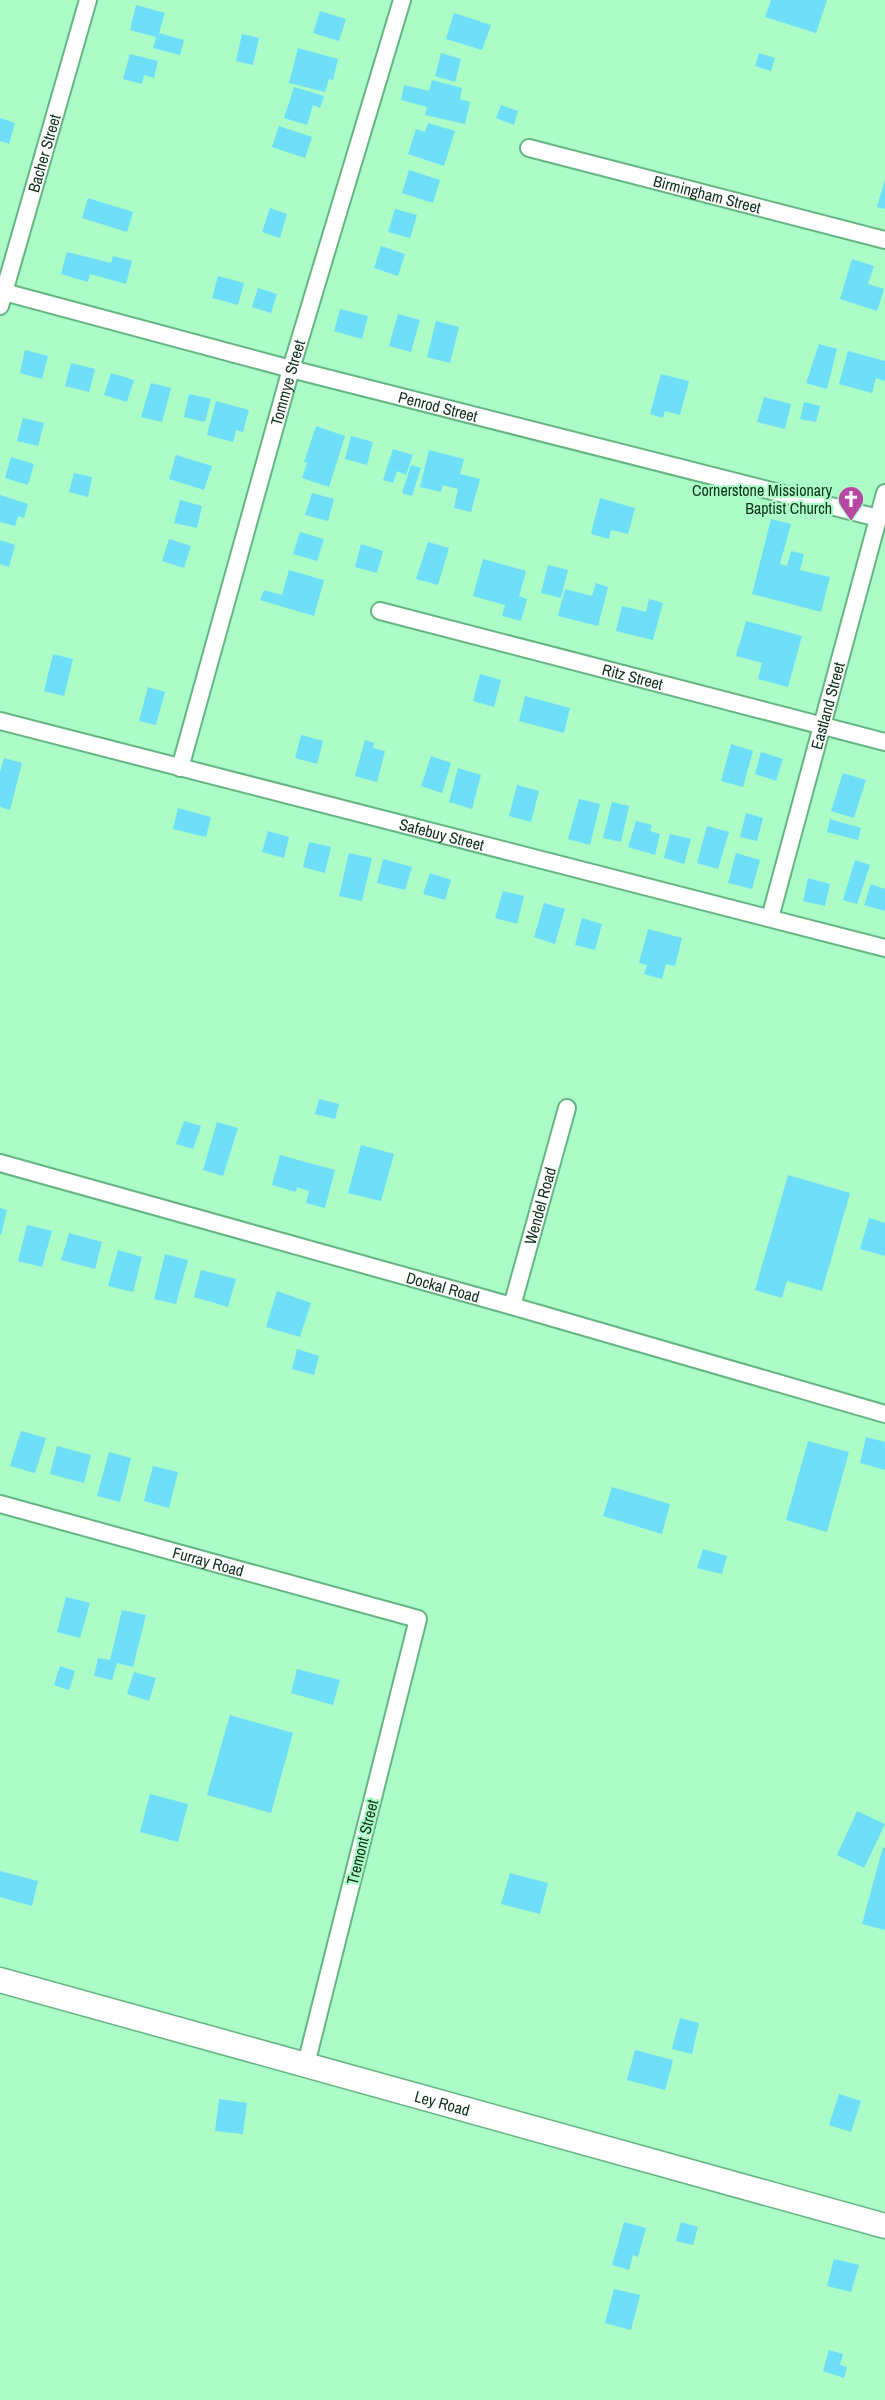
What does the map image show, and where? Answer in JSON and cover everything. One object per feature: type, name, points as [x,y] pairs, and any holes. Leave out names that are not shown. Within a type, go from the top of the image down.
[{"type":"main road","name":"Ley Road","points":[[0,1980],[885,2226]]},
{"type":"street","name":"Bacher Street","points":[[1,296],[88,0]]},
{"type":"street","name":"Tommye Street","points":[[180,768],[291,369],[402,0]]},
{"type":"street","name":"Birmingham Street","points":[[529,148],[885,240]]},
{"type":"street","name":"Penrod Street","points":[[1,296],[878,518]]},
{"type":"street","name":"Eastland Street","points":[[770,918],[885,493]]},
{"type":"street","name":"Ritz Street","points":[[380,611],[885,742]]},
{"type":"street","name":"Safebuy Street","points":[[0,721],[885,948]]},
{"type":"street","name":"Wendel Road","points":[[512,1306],[567,1108]]},
{"type":"street","name":"Dockal Road","points":[[0,1163],[512,1306],[885,1414]]},
{"type":"street","name":"Furray Road","points":[[0,1504],[418,1619]]},
{"type":"street","name":"Tremont Street","points":[[306,2064],[418,1619]]},
{"type":"building","points":[[771,0],[827,0],[816,33],[765,17]]},
{"type":"building","points":[[136,5],[165,13],[159,33],[184,40],[180,55],[153,48],[156,37],[130,30]]},
{"type":"building","points":[[320,11],[346,19],[339,41],[313,33]]},
{"type":"building","points":[[454,13],[491,25],[482,50],[446,39]]},
{"type":"building","points":[[242,34],[259,38],[253,65],[236,61]]},
{"type":"building","points":[[298,48],[338,59],[333,80],[329,79],[325,92],[289,83]]},
{"type":"building","points":[[441,53],[461,59],[455,82],[435,76]]},
{"type":"building","points":[[759,53],[775,58],[771,71],[755,66]]},
{"type":"building","points":[[130,54],[158,61],[154,78],[144,75],[142,84],[123,79]]},
{"type":"building","points":[[432,80],[462,88],[460,99],[470,102],[465,124],[425,115],[427,107],[401,100],[404,85],[429,91]]},
{"type":"building","points":[[294,87],[324,96],[320,108],[313,105],[307,125],[284,118]]},
{"type":"building","points":[[501,105],[518,111],[514,125],[496,118]]},
{"type":"building","points":[[0,118],[15,123],[9,144],[0,141]]},
{"type":"building","points":[[428,123],[455,131],[444,166],[408,154],[416,129],[425,132]]},
{"type":"building","points":[[279,126],[312,137],[305,158],[272,147]]},
{"type":"building","points":[[409,170],[440,180],[433,203],[402,193]]},
{"type":"building","points":[[885,179],[885,209],[877,207]]},
{"type":"building","points":[[88,198],[133,212],[127,232],[82,218]]},
{"type":"building","points":[[270,208],[287,214],[280,238],[262,232]]},
{"type":"building","points":[[395,209],[417,215],[410,238],[388,232]]},
{"type":"building","points":[[381,246],[405,254],[398,276],[374,268]]},
{"type":"building","points":[[67,252],[111,263],[113,256],[132,261],[126,284],[90,274],[88,282],[61,274]]},
{"type":"building","points":[[852,259],[874,266],[868,284],[884,289],[877,311],[840,299]]},
{"type":"building","points":[[218,276],[244,283],[238,305],[212,298]]},
{"type":"building","points":[[258,288],[277,294],[271,313],[252,307]]},
{"type":"building","points":[[340,309],[368,316],[362,339],[334,331]]},
{"type":"building","points":[[398,314],[420,320],[411,352],[389,346]]},
{"type":"building","points":[[436,321],[459,327],[450,363],[427,357]]},
{"type":"building","points":[[819,344],[837,349],[827,389],[806,383]]},
{"type":"building","points":[[25,350],[48,356],[42,379],[20,373]]},
{"type":"building","points":[[848,351],[885,361],[885,381],[876,378],[872,393],[839,384]]},
{"type":"building","points":[[71,363],[95,369],[89,392],[65,386]]},
{"type":"building","points":[[111,373],[134,380],[127,402],[104,395]]},
{"type":"building","points":[[661,374],[689,381],[680,415],[665,411],[663,418],[650,414]]},
{"type":"building","points":[[151,383],[171,388],[162,422],[141,417]]},
{"type":"building","points":[[189,394],[211,399],[205,422],[184,417]]},
{"type":"building","points":[[764,397],[791,404],[785,429],[757,422]]},
{"type":"building","points":[[216,401],[249,410],[243,432],[236,430],[233,442],[207,435]]},
{"type":"building","points":[[804,402],[820,406],[816,422],[800,419]]},
{"type":"building","points":[[23,418],[44,423],[38,446],[17,441]]},
{"type":"building","points":[[316,426],[345,436],[329,487],[302,478],[307,463],[304,462]]},
{"type":"building","points":[[351,436],[373,442],[367,465],[345,459]]},
{"type":"building","points":[[393,449],[413,455],[406,475],[397,471],[393,483],[383,480]]},
{"type":"building","points":[[429,450],[464,459],[460,474],[480,479],[471,512],[454,508],[458,489],[443,485],[441,492],[420,487]]},
{"type":"building","points":[[176,455],[212,466],[204,490],[169,479]]},
{"type":"building","points":[[11,457],[34,464],[28,485],[5,478]]},
{"type":"building","points":[[411,465],[421,468],[412,496],[402,493]]},
{"type":"building","points":[[74,473],[92,477],[88,497],[69,492]]},
{"type":"building","points":[[312,493],[334,499],[328,521],[305,515]]},
{"type":"building","points":[[0,495],[28,504],[24,518],[18,516],[15,526],[0,522]]},
{"type":"building","points":[[600,498],[635,508],[628,534],[611,530],[609,539],[591,534]]},
{"type":"building","points":[[180,500],[202,506],[197,528],[174,523]]},
{"type":"building","points":[[771,519],[791,524],[780,564],[787,566],[791,551],[804,554],[800,570],[830,577],[821,612],[752,594]]},
{"type":"building","points":[[300,532],[324,539],[317,561],[293,554]]},
{"type":"building","points":[[169,539],[191,546],[184,568],[162,561]]},
{"type":"building","points":[[0,540],[15,545],[9,567],[0,564]]},
{"type":"building","points":[[428,542],[449,548],[438,585],[416,579]]},
{"type":"building","points":[[361,544],[383,551],[377,573],[355,567]]},
{"type":"building","points":[[483,559],[526,571],[519,596],[527,599],[521,621],[502,616],[505,605],[473,596]]},
{"type":"building","points":[[548,565],[568,570],[561,598],[541,593]]},
{"type":"building","points":[[289,570],[324,580],[314,616],[260,600],[264,590],[282,595]]},
{"type":"building","points":[[596,583],[608,587],[598,626],[558,616],[565,589],[592,596]]},
{"type":"building","points":[[649,599],[663,603],[653,640],[616,631],[622,606],[646,612]]},
{"type":"building","points":[[746,621],[802,636],[788,687],[758,679],[762,663],[736,656]]},
{"type":"building","points":[[53,654],[73,659],[64,696],[44,691]]},
{"type":"building","points":[[480,674],[501,680],[494,707],[473,701]]},
{"type":"building","points":[[148,687],[165,692],[156,725],[139,721]]},
{"type":"building","points":[[525,696],[570,708],[564,733],[519,721]]},
{"type":"building","points":[[301,735],[323,741],[317,764],[295,758]]},
{"type":"building","points":[[365,740],[374,743],[373,748],[385,751],[377,782],[355,776]]},
{"type":"building","points":[[731,744],[753,751],[743,787],[721,781]]},
{"type":"building","points":[[761,752],[783,759],[776,781],[755,774]]},
{"type":"building","points":[[431,756],[451,763],[442,793],[421,786]]},
{"type":"building","points":[[4,758],[22,763],[10,810],[0,807],[0,772]]},
{"type":"building","points":[[458,768],[481,775],[472,809],[449,802]]},
{"type":"building","points":[[843,773],[866,780],[854,818],[831,811]]},
{"type":"building","points":[[517,785],[539,791],[531,822],[509,816]]},
{"type":"building","points":[[579,799],[600,804],[590,845],[568,839]]},
{"type":"building","points":[[612,802],[629,806],[621,842],[603,838]]},
{"type":"building","points":[[178,808],[211,817],[206,837],[173,829]]},
{"type":"building","points":[[746,813],[763,818],[757,841],[740,837]]},
{"type":"building","points":[[830,819],[861,828],[858,840],[827,832]]},
{"type":"building","points":[[636,821],[652,825],[650,831],[660,834],[655,855],[628,847]]},
{"type":"building","points":[[707,826],[729,832],[718,869],[697,863]]},
{"type":"building","points":[[268,831],[289,837],[284,858],[262,852]]},
{"type":"building","points":[[670,834],[691,839],[684,864],[664,858]]},
{"type":"building","points":[[309,842],[331,847],[325,873],[303,867]]},
{"type":"building","points":[[349,853],[372,858],[362,901],[339,896]]},
{"type":"building","points":[[736,853],[760,860],[752,889],[728,883]]},
{"type":"building","points":[[383,859],[412,867],[405,890],[377,883]]},
{"type":"building","points":[[855,860],[870,865],[857,904],[843,900]]},
{"type":"building","points":[[430,873],[451,880],[445,900],[423,894]]},
{"type":"building","points":[[808,878],[830,884],[825,906],[803,901]]},
{"type":"building","points":[[871,884],[885,889],[885,911],[864,905]]},
{"type":"building","points":[[503,891],[524,896],[517,924],[495,918]]},
{"type":"building","points":[[544,903],[565,909],[555,944],[534,937]]},
{"type":"building","points":[[582,918],[602,924],[595,950],[575,945]]},
{"type":"building","points":[[648,929],[682,938],[675,966],[666,964],[662,979],[644,974],[647,965],[639,963]]},
{"type":"building","points":[[319,1099],[339,1104],[335,1119],[315,1114]]},
{"type":"building","points":[[184,1121],[201,1126],[193,1149],[176,1144]]},
{"type":"building","points":[[217,1122],[238,1128],[223,1176],[203,1170]]},
{"type":"building","points":[[361,1145],[394,1154],[381,1201],[348,1193]]},
{"type":"building","points":[[280,1155],[335,1170],[325,1208],[306,1203],[309,1191],[297,1187],[296,1192],[272,1185]]},
{"type":"building","points":[[788,1175],[850,1193],[822,1291],[787,1281],[782,1298],[755,1290]]},
{"type":"building","points":[[0,1208],[7,1210],[1,1235],[0,1235]]},
{"type":"building","points":[[869,1218],[885,1223],[885,1256],[860,1249]]},
{"type":"building","points":[[27,1225],[52,1231],[42,1267],[18,1261]]},
{"type":"building","points":[[69,1233],[102,1242],[95,1269],[61,1260]]},
{"type":"building","points":[[118,1250],[142,1257],[133,1292],[108,1286]]},
{"type":"building","points":[[165,1254],[188,1260],[176,1304],[154,1299]]},
{"type":"building","points":[[201,1270],[236,1279],[228,1307],[194,1297]]},
{"type":"building","points":[[277,1291],[311,1303],[300,1337],[266,1327]]},
{"type":"building","points":[[297,1349],[319,1356],[314,1375],[292,1369]]},
{"type":"building","points":[[21,1431],[46,1438],[35,1473],[10,1466]]},
{"type":"building","points":[[866,1437],[885,1442],[885,1470],[860,1463]]},
{"type":"building","points":[[808,1441],[849,1452],[827,1532],[786,1520]]},
{"type":"building","points":[[57,1446],[91,1455],[84,1483],[50,1474]]},
{"type":"building","points":[[109,1452],[131,1458],[120,1502],[97,1496]]},
{"type":"building","points":[[153,1466],[178,1472],[169,1508],[144,1501]]},
{"type":"building","points":[[612,1487],[670,1504],[662,1534],[603,1516]]},
{"type":"building","points":[[703,1549],[727,1556],[722,1574],[697,1568]]},
{"type":"building","points":[[66,1597],[90,1603],[80,1638],[57,1632]]},
{"type":"building","points":[[122,1610],[146,1615],[133,1667],[117,1663],[112,1680],[94,1676],[98,1658],[110,1660]]},
{"type":"building","points":[[60,1666],[75,1671],[69,1690],[54,1685]]},
{"type":"building","points":[[297,1669],[340,1680],[333,1705],[291,1693]]},
{"type":"building","points":[[134,1672],[156,1678],[149,1701],[127,1694]]},
{"type":"building","points":[[230,1715],[293,1733],[271,1813],[207,1795]]},
{"type":"building","points":[[150,1794],[188,1804],[178,1842],[140,1832]]},
{"type":"building","points":[[857,1811],[885,1824],[864,1868],[837,1855]]},
{"type":"building","points":[[883,1847],[885,1848],[885,1930],[862,1924]]},
{"type":"building","points":[[0,1871],[38,1881],[32,1906],[0,1897]]},
{"type":"building","points":[[510,1873],[548,1883],[540,1914],[501,1904]]},
{"type":"building","points":[[680,2018],[699,2023],[692,2054],[672,2049]]},
{"type":"building","points":[[635,2050],[673,2060],[665,2090],[627,2080]]},
{"type":"building","points":[[839,2094],[861,2101],[851,2132],[829,2125]]},
{"type":"building","points":[[219,2099],[247,2103],[243,2134],[215,2131]]},
{"type":"building","points":[[624,2222],[646,2228],[638,2257],[633,2255],[629,2270],[612,2265]]},
{"type":"building","points":[[681,2222],[698,2227],[693,2245],[676,2241]]},
{"type":"building","points":[[834,2259],[859,2265],[851,2292],[827,2286]]},
{"type":"building","points":[[614,2289],[640,2295],[631,2330],[605,2323]]},
{"type":"building","points":[[829,2350],[843,2354],[840,2365],[847,2367],[844,2378],[823,2371]]},
{"type":"place","name":"Cornerstone Missionary Baptist Church","points":[[851,522]]}]
